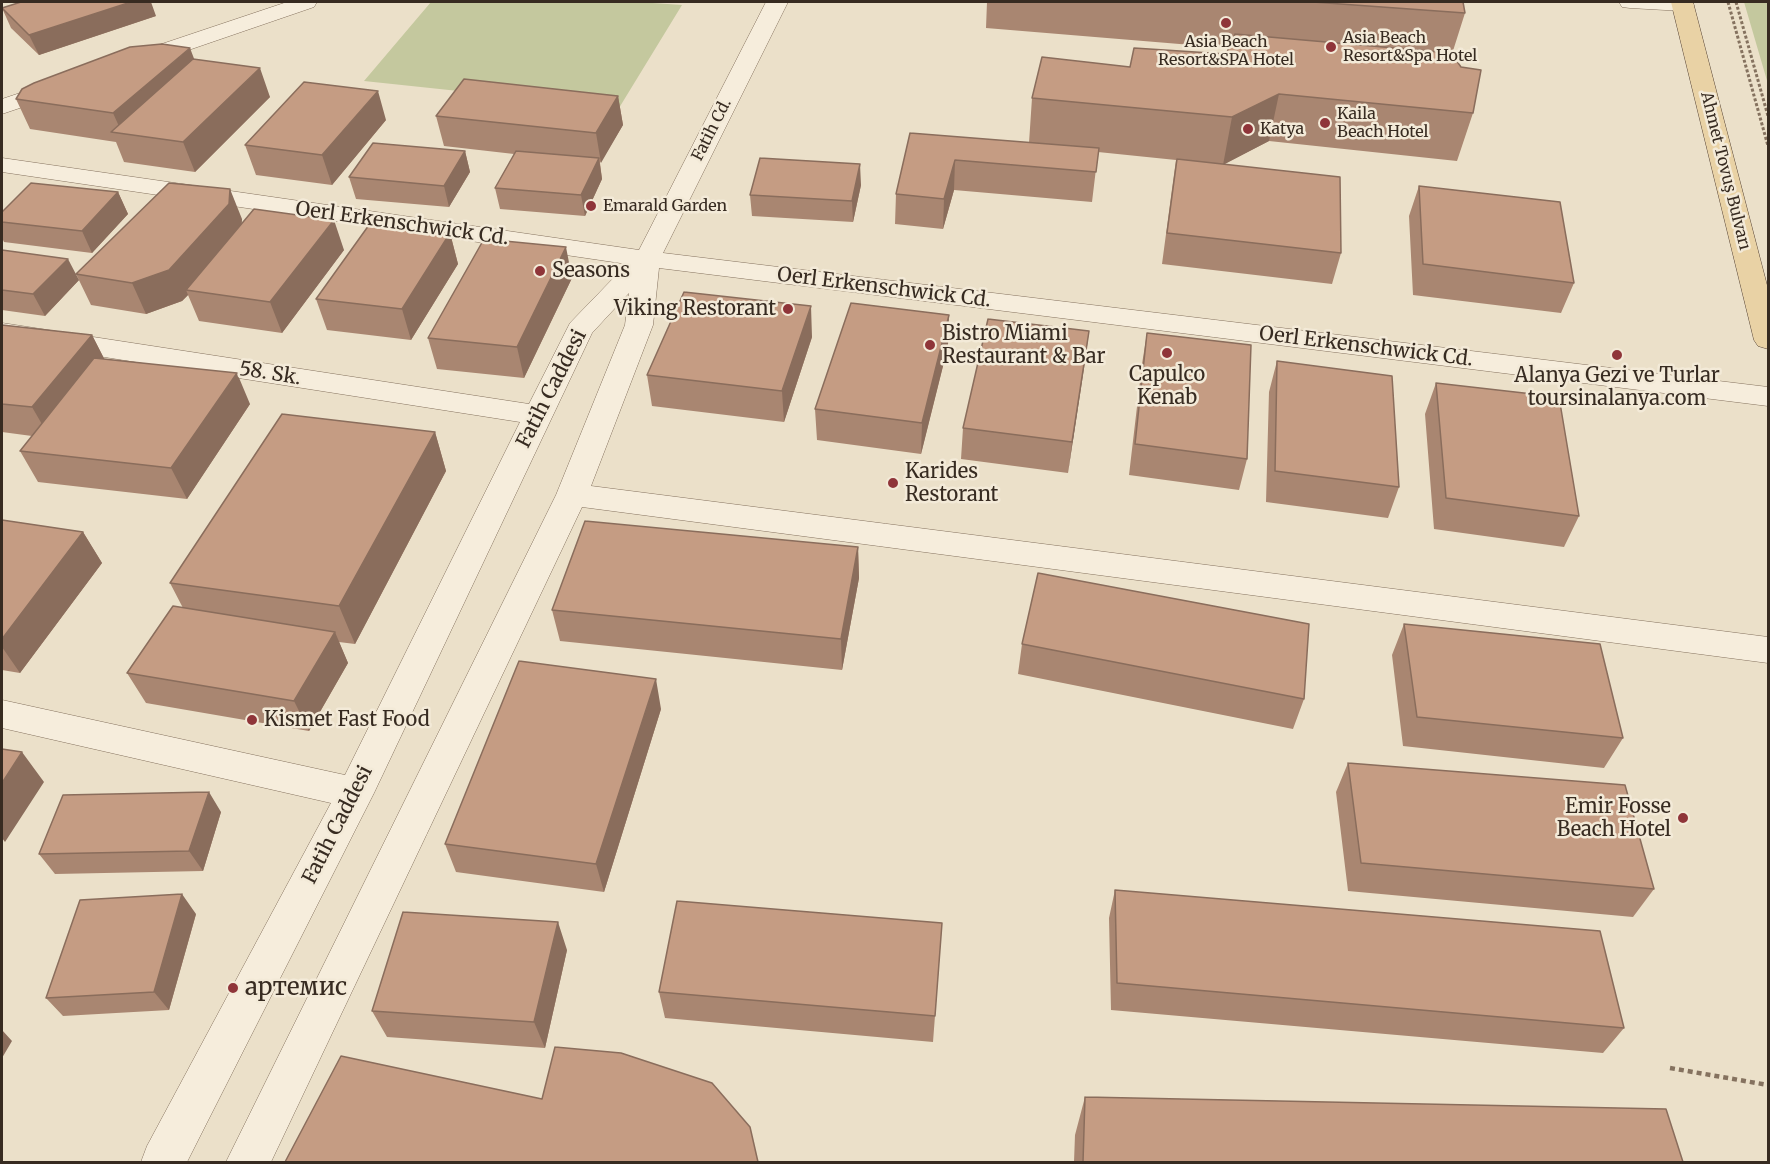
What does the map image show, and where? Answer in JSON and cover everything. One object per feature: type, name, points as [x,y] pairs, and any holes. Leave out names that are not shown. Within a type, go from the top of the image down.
[{"type":"main road","name":"Ahmet Tovuş Bulvarı","points":[[1683,3],[1768,340]]},
{"type":"street","points":[[114,68],[306,2]]},
{"type":"street","name":"Fatih Cd.","points":[[647,259],[777,2]]},
{"type":"street","points":[[1630,2],[1683,3]]},
{"type":"street","points":[[2,107],[81,80]]},
{"type":"street","name":"Oerl Erkenschwick Cd.","points":[[2,165],[647,259],[1768,397]]},
{"type":"street","points":[[248,1162],[572,495],[639,325],[647,259]]},
{"type":"street","name":"Fatih Caddesi","points":[[163,1162],[355,793],[580,329],[647,259]]},
{"type":"street","name":"58. Sk.","points":[[2,332],[538,416]]},
{"type":"street","points":[[572,495],[1768,650]]},
{"type":"street","points":[[2,714],[355,793]]},
{"type":"path","points":[[1728,2],[1768,146]]},
{"type":"path","points":[[1736,2],[1768,116]]},
{"type":"path","points":[[1670,1068],[1768,1085]]},
{"type":"green space","points":[[431,2],[638,2],[682,5],[619,108],[364,81]]},
{"type":"green space","points":[[1744,2],[1768,2],[1768,84]]},
{"type":"building","points":[[21,2],[131,2],[29,35],[2,8]]},
{"type":"building","points":[[1313,2],[1463,2],[1465,13]]},
{"type":"building","points":[[1235,34],[1451,53],[1461,67],[1481,70],[1473,113],[1279,94],[1232,117],[1032,98],[1042,57],[1130,67],[1134,48],[1226,54]]},
{"type":"building","points":[[162,44],[190,48],[113,113],[16,99],[22,89],[34,83],[130,47]]},
{"type":"building","points":[[193,59],[260,68],[183,142],[111,132]]},
{"type":"building","points":[[464,79],[618,96],[596,133],[436,116]]},
{"type":"building","points":[[304,82],[378,91],[322,155],[245,145]]},
{"type":"building","points":[[910,133],[1099,148],[1096,172],[955,160],[944,199],[896,194]]},
{"type":"building","points":[[373,143],[465,151],[444,186],[349,177]]},
{"type":"building","points":[[516,151],[599,158],[581,195],[495,188]]},
{"type":"building","points":[[760,158],[860,164],[852,201],[750,195]]},
{"type":"building","points":[[1177,159],[1340,177],[1341,253],[1167,233]]},
{"type":"building","points":[[31,183],[118,192],[82,231],[2,222],[2,212]]},
{"type":"building","points":[[169,183],[230,189],[229,204],[169,270],[132,283],[76,274]]},
{"type":"building","points":[[1419,186],[1560,202],[1574,283],[1423,264]]},
{"type":"building","points":[[254,209],[334,220],[270,302],[186,290]]},
{"type":"building","points":[[369,225],[450,233],[402,309],[316,299]]},
{"type":"building","points":[[484,239],[566,247],[517,347],[428,338]]},
{"type":"building","points":[[2,250],[68,259],[33,294],[2,290]]},
{"type":"building","points":[[684,292],[811,306],[782,391],[647,375]]},
{"type":"building","points":[[851,303],[949,315],[922,423],[815,409]]},
{"type":"building","points":[[988,319],[1089,331],[1072,442],[963,428]]},
{"type":"building","points":[[2,325],[92,335],[32,407],[2,404]]},
{"type":"building","points":[[1147,333],[1251,345],[1247,459],[1135,444]]},
{"type":"building","points":[[94,358],[237,373],[171,468],[20,451]]},
{"type":"building","points":[[1277,361],[1392,376],[1399,487],[1275,471]]},
{"type":"building","points":[[1436,383],[1559,397],[1579,516],[1446,498]]},
{"type":"building","points":[[282,414],[435,432],[339,606],[170,583]]},
{"type":"building","points":[[2,520],[83,532],[2,639]]},
{"type":"building","points":[[585,521],[858,547],[841,639],[552,610]]},
{"type":"building","points":[[1038,573],[1309,624],[1304,699],[1022,644]]},
{"type":"building","points":[[173,606],[335,632],[294,701],[127,673]]},
{"type":"building","points":[[1404,624],[1600,644],[1623,738],[1417,717]]},
{"type":"building","points":[[519,661],[656,679],[596,864],[445,844]]},
{"type":"building","points":[[2,749],[22,752],[2,783]]},
{"type":"building","points":[[1348,763],[1625,785],[1654,889],[1361,863]]},
{"type":"building","points":[[209,792],[189,851],[39,854],[63,795]]},
{"type":"building","points":[[1115,890],[1600,931],[1624,1028],[1117,983]]},
{"type":"building","points":[[182,894],[154,992],[46,998],[80,900]]},
{"type":"building","points":[[677,901],[942,923],[935,1016],[659,992]]},
{"type":"building","points":[[403,912],[558,922],[534,1022],[372,1011]]},
{"type":"building","points":[[555,1047],[621,1053],[712,1083],[750,1127],[758,1162],[285,1162],[341,1056],[542,1099]]},
{"type":"building","points":[[1085,1097],[1666,1109],[1683,1162],[1083,1162]]},
{"type":"place","name":"Asia Beach Resort&SPA Hotel","points":[[1226,23]]},
{"type":"place","name":"Asia Beach Resort&Spa Hotel","points":[[1331,47]]},
{"type":"place","name":"Kaila Beach Hotel","points":[[1325,123]]},
{"type":"place","name":"Katya","points":[[1248,129]]},
{"type":"place","name":"Emarald Garden","points":[[591,206]]},
{"type":"place","name":"Seasons","points":[[540,271]]},
{"type":"place","name":"Viking Restorant","points":[[788,309]]},
{"type":"place","name":"Bistro Miami Restaurant & Bar","points":[[930,345]]},
{"type":"place","name":"Capulco Kenab","points":[[1167,353]]},
{"type":"place","name":"Alanya Gezi ve Turlar toursinalanya.com","points":[[1617,355]]},
{"type":"place","name":"Karides Restorant","points":[[893,483]]},
{"type":"place","name":"Kismet Fast Food","points":[[252,720]]},
{"type":"place","name":"Emir Fosse Beach Hotel","points":[[1683,818]]},
{"type":"place","name":"артемис","points":[[233,988]]}]
